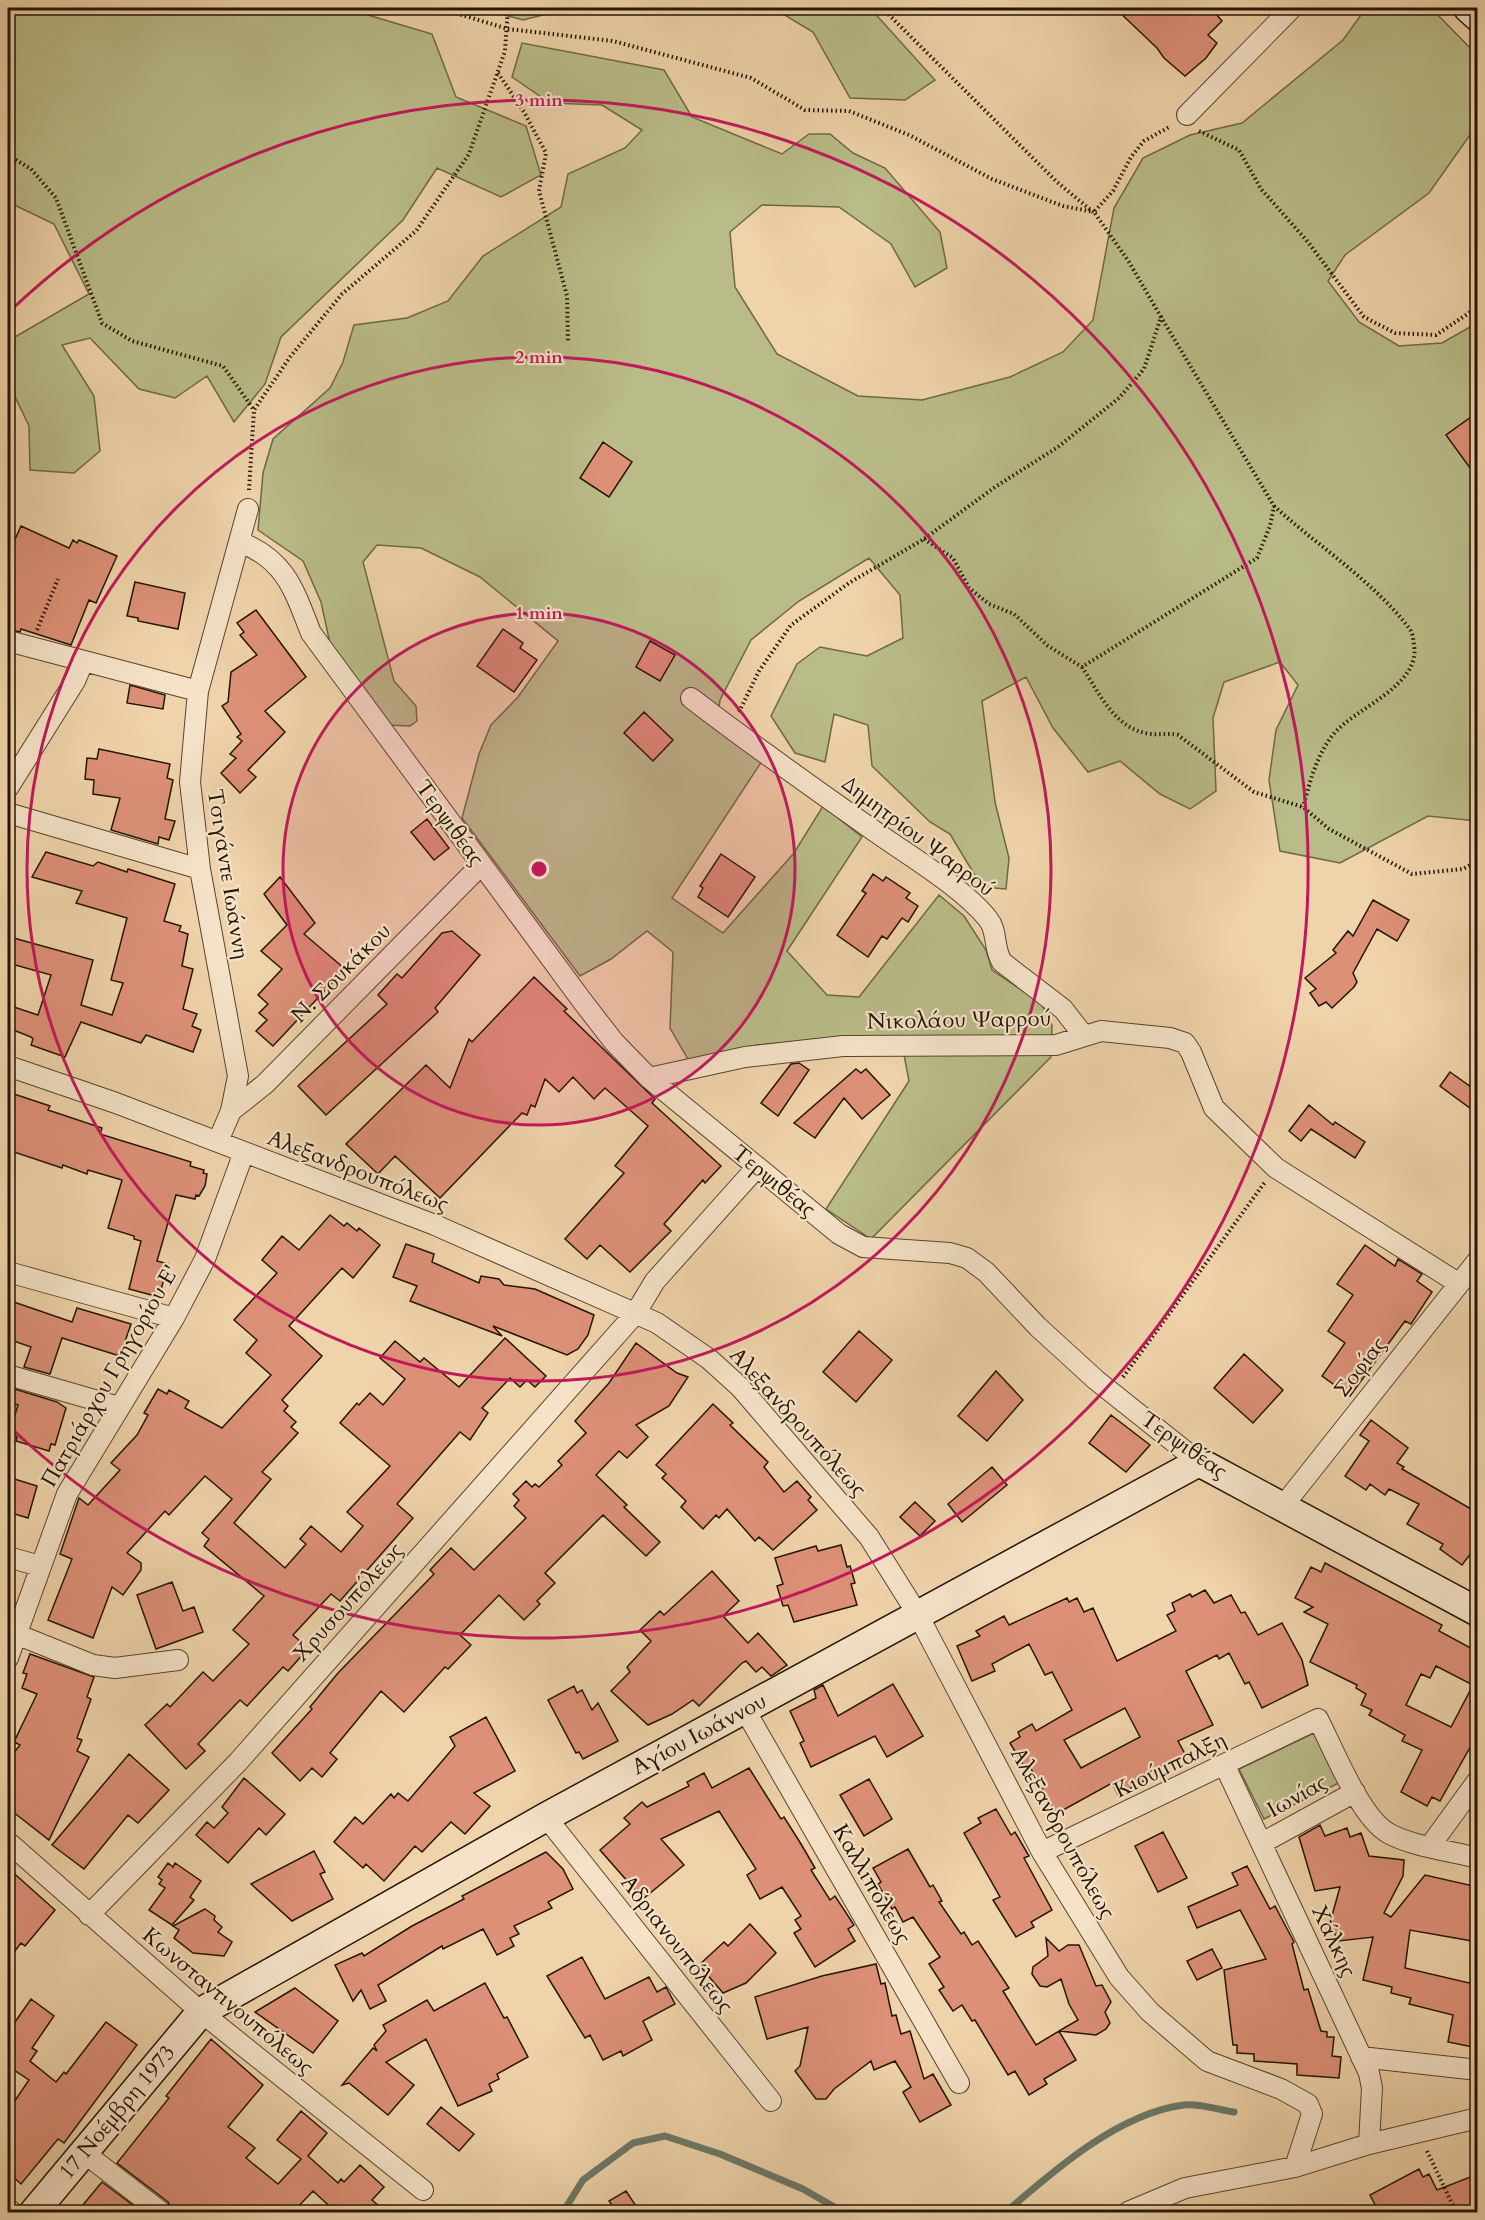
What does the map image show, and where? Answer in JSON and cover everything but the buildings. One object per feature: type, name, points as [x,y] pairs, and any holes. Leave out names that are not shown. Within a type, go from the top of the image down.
[{"type":"street","points":[[1188,115],[1292,8]]},
{"type":"street","points":[[1468,8],[1478,17]]},
{"type":"street","name":"Τσιγάντε Ιωάννη","points":[[218,1142],[231,1111],[238,1076],[200,869],[190,782],[198,691],[248,509]]},
{"type":"street","name":"Τερψιθέας","points":[[240,542],[258,549],[275,561],[296,593],[311,633],[614,1042],[649,1078],[839,1234],[863,1247],[950,1253],[967,1258],[986,1272],[1038,1327],[1112,1393],[1199,1462],[1478,1612]]},
{"type":"street","points":[[8,641],[198,691]]},
{"type":"street","points":[[8,788],[75,681],[83,662]]},
{"type":"street","name":"Δημητρίου Ψαρρού","points":[[691,698],[731,729],[922,864],[967,899],[989,920],[994,933],[995,951],[1002,962],[1063,1009],[1084,1036]]},
{"type":"street","points":[[8,813],[200,869]]},
{"type":"street","name":"Ν. Σουκάκου","points":[[231,1111],[265,1084],[481,865]]},
{"type":"street","name":"Νικολάου Ψαρρού","points":[[649,1078],[745,1057],[843,1046],[1056,1045],[1101,1031],[1170,1038],[1185,1043],[1214,1108],[1276,1168],[1458,1283]]},
{"type":"street","name":"Αλεξανδρουπόλεως","points":[[8,1066],[218,1142],[435,1225],[635,1314],[684,1340],[740,1388],[868,1537],[918,1615],[1042,1852],[1119,1977],[1150,2012],[1206,2061],[1281,2089],[1308,2104],[1312,2114],[1295,2167]]},
{"type":"street","name":"Πατριάρχου Γρηγορίου Ε'","points":[[8,1658],[67,1494],[174,1318],[205,1259],[244,1152]]},
{"type":"street","name":"Χρυσουπόλεως","points":[[89,1915],[237,1762],[635,1314],[655,1281],[757,1167]]},
{"type":"street","name":"Σοφίας","points":[[1283,1506],[1478,1260]]},
{"type":"street","points":[[8,1272],[174,1318]]},
{"type":"street","points":[[8,1375],[119,1407]]},
{"type":"street","name":"Αγίου Ιωάννου","points":[[201,2012],[546,1817],[1199,1462]]},
{"type":"street","points":[[8,1557],[40,1566]]},
{"type":"street","points":[[16,1634],[93,1665],[115,1668],[177,1660]]},
{"type":"street","name":"Καλλιπόλεως","points":[[745,1710],[959,2083]]},
{"type":"street","name":"Κιούμπαλξη","points":[[1042,1852],[1225,1766],[1318,1719],[1354,1792]]},
{"type":"street","name":"Χάλκης","points":[[1225,1766],[1369,2073],[1372,2088],[1369,2144]]},
{"type":"street","points":[[1430,1846],[1478,1780]]},
{"type":"street","points":[[1354,1792],[1375,1822],[1386,1832],[1478,1858]]},
{"type":"street","name":"Ιωνίας","points":[[1262,1843],[1354,1792]]},
{"type":"street","name":"Αδριανουπόλεως","points":[[546,1817],[771,2100]]},
{"type":"street","name":"Κωνσταντινουπόλεως","points":[[8,1842],[201,2012],[423,2190]]},
{"type":"street","name":"17 Νοέμβρη 1973","points":[[34,2212],[201,2012]]},
{"type":"street","points":[[1361,2057],[1478,2070]]},
{"type":"street","points":[[1128,2212],[1185,2188],[1295,2167],[1369,2144],[1478,2118]]},
{"type":"street","points":[[83,2152],[161,2212]]},
{"type":"street","points":[[8,2209],[12,2212]]},
{"type":"path","points":[[439,8],[508,29],[613,41],[751,78],[805,110],[849,111],[909,135],[992,179],[1064,206],[1094,212]]},
{"type":"path","points":[[248,509],[254,410],[290,357],[342,294],[416,231],[469,154],[505,51],[508,29],[507,8]]},
{"type":"path","points":[[882,8],[1057,182],[1094,212],[1129,262],[1274,506],[1322,548],[1369,583],[1412,631],[1415,652],[1411,667],[1398,684],[1333,735],[1314,767],[1302,807]]},
{"type":"path","points":[[497,72],[524,112],[546,153],[539,191],[567,296],[568,343]]},
{"type":"path","points":[[1094,212],[1113,191],[1131,157],[1144,141],[1188,115],[1197,130],[1239,150],[1261,189],[1308,242],[1364,317],[1395,333],[1436,335],[1478,308]]},
{"type":"path","points":[[8,155],[31,169],[56,198],[102,322],[132,341],[223,366],[254,410]]},
{"type":"path","points":[[731,729],[759,670],[791,625],[849,583],[924,539],[995,487],[1058,447],[1119,398],[1144,369],[1161,317]]},
{"type":"path","points":[[1082,667],[1257,558],[1270,526],[1274,506]]},
{"type":"path","points":[[924,539],[952,558],[969,588],[990,604],[1014,614],[1048,646],[1082,667],[1111,712],[1127,727],[1151,734],[1166,732],[1178,735],[1254,792],[1302,807],[1329,829],[1412,874],[1463,869],[1478,861]]},
{"type":"path","points":[[30,647],[58,579]]},
{"type":"path","points":[[1112,1393],[1276,1168]]},
{"type":"path","points":[[1418,2132],[1456,2212]]},
{"type":"green space","points":[[8,8],[361,8],[368,15],[432,34],[456,97],[526,126],[541,175],[501,197],[437,168],[403,220],[281,337],[265,384],[234,422],[207,376],[175,398],[139,389],[90,338],[62,345],[94,396],[100,451],[74,473],[30,470],[29,426],[8,382],[8,341],[89,294],[54,224],[8,202]]},
{"type":"green space","points":[[478,8],[571,8],[523,20]]},
{"type":"green space","points":[[773,8],[870,8],[935,80],[905,100],[850,98],[813,32]]},
{"type":"green space","points":[[1366,8],[1431,8],[1477,55],[1477,125],[1429,193],[1345,255],[1328,281],[1359,322],[1399,346],[1442,343],[1477,323],[1477,821],[1428,816],[1340,863],[1280,851],[1269,780],[1276,730],[1298,685],[1280,662],[1224,682],[1213,718],[1216,791],[1190,809],[1160,794],[1120,761],[1088,772],[1053,728],[1026,677],[982,701],[995,802],[1009,858],[1006,889],[982,887],[950,834],[930,822],[872,766],[868,725],[834,714],[825,762],[795,753],[771,716],[797,664],[820,647],[867,656],[903,638],[900,595],[869,558],[799,601],[751,640],[720,700],[716,730],[762,761],[672,898],[723,933],[794,853],[823,806],[862,837],[787,951],[827,995],[859,997],[939,895],[964,916],[986,950],[992,970],[1041,1003],[1052,1025],[1051,1057],[871,1239],[826,1209],[909,1081],[901,1039],[851,1037],[757,1045],[689,1061],[670,1028],[673,952],[647,931],[611,959],[580,976],[462,818],[479,754],[491,725],[518,697],[558,641],[480,577],[421,548],[377,545],[363,562],[394,681],[416,706],[417,721],[410,726],[387,725],[331,648],[321,602],[303,561],[258,530],[263,473],[273,439],[330,388],[343,362],[354,325],[407,318],[448,301],[483,256],[561,207],[568,174],[625,148],[642,130],[602,105],[550,103],[512,77],[522,43],[664,70],[692,117],[782,154],[809,134],[830,134],[853,153],[885,168],[940,232],[947,268],[915,287],[891,244],[839,207],[762,205],[730,232],[735,287],[777,354],[858,396],[922,400],[1010,377],[1063,352],[1093,320],[1114,208],[1143,158],[1190,135],[1242,123],[1343,40]]},
{"type":"green space","points":[[1314,1733],[1339,1783],[1264,1819],[1239,1769]]},
{"type":"waterway","points":[[1006,2212],[1044,2179],[1088,2146],[1135,2119],[1184,2105],[1234,2112]]},
{"type":"waterway","points":[[563,2212],[583,2180],[633,2143],[665,2136],[720,2154],[803,2189],[843,2212]]}]
